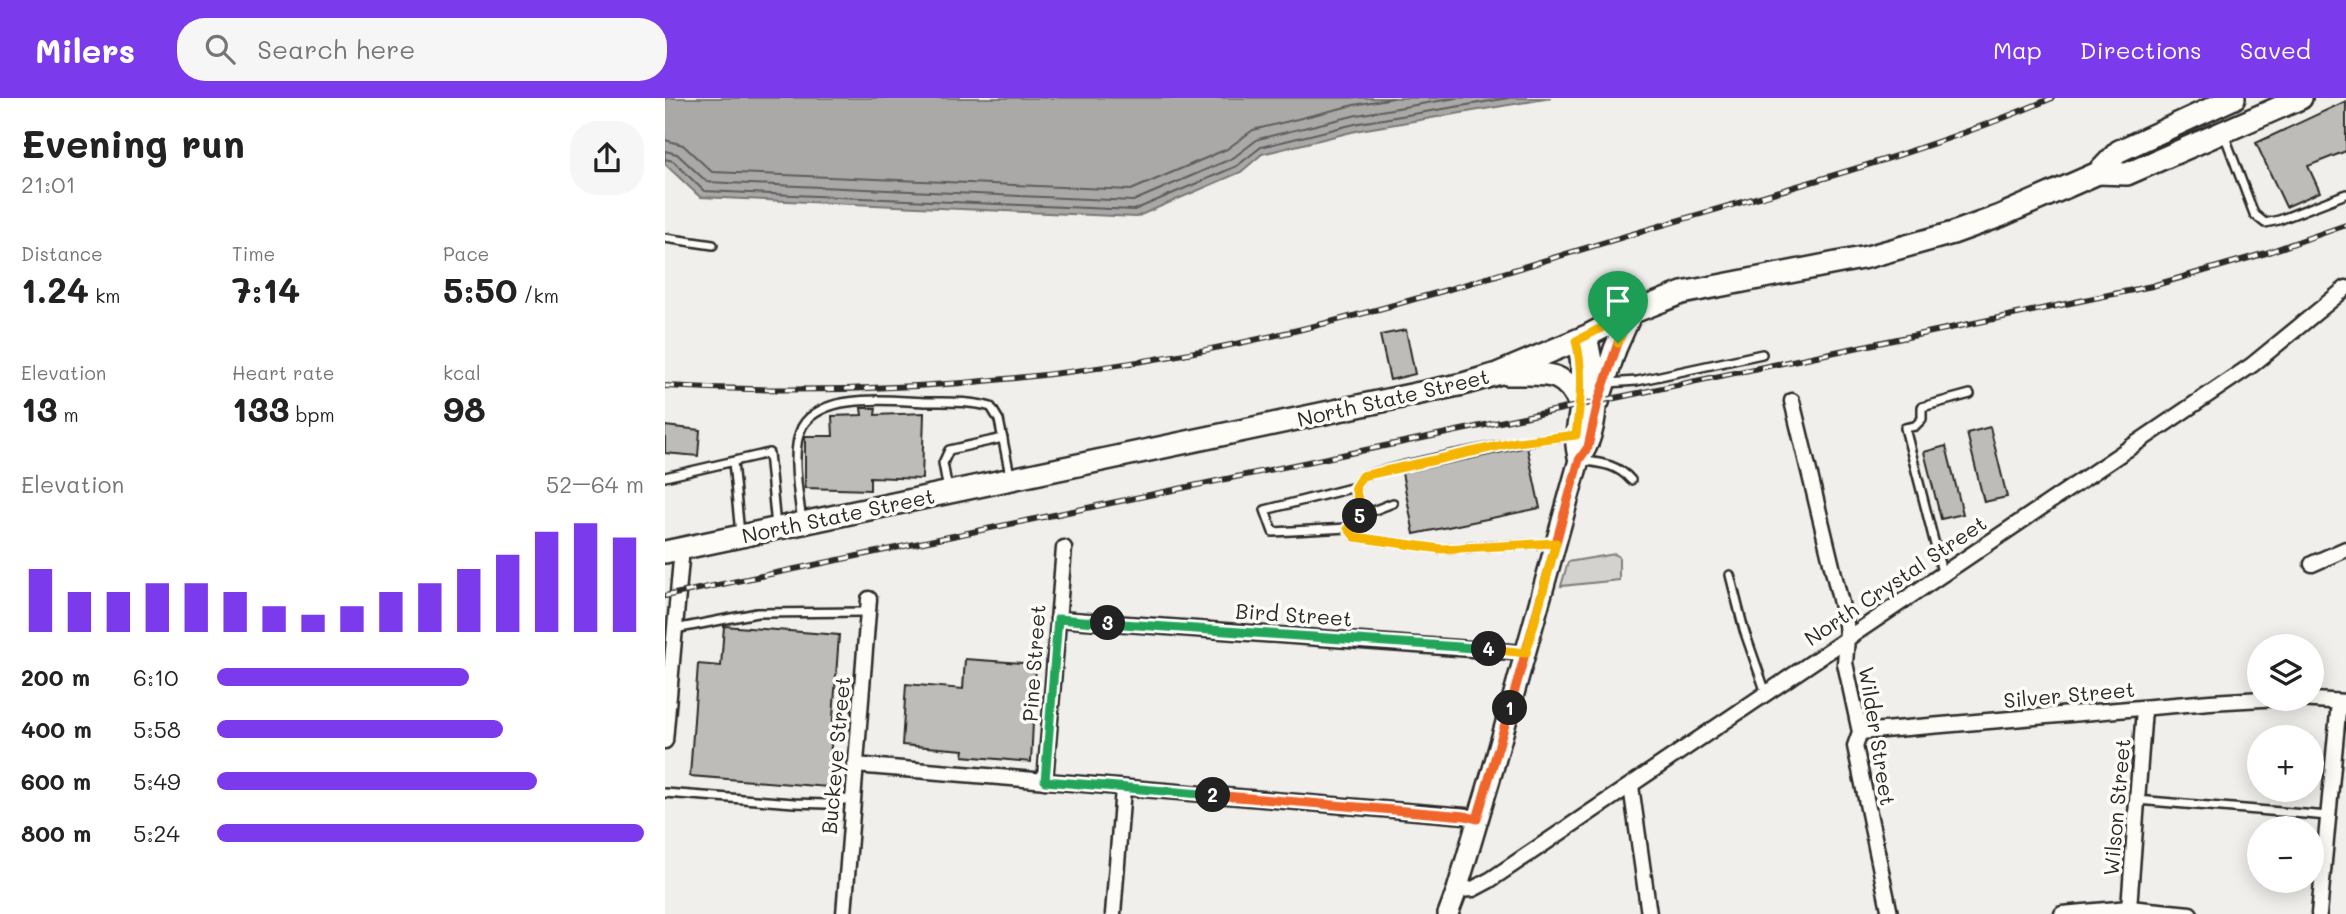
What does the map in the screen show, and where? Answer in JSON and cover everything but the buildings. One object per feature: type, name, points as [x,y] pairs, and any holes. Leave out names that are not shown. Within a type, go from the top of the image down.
[{"type":"main road","name":"North State Street","points":[[674,550],[1417,394],[1497,374],[1582,338],[1630,313],[1682,293],[1867,257],[1943,236],[2000,216],[2098,173],[2119,151],[2234,98]]},
{"type":"main road","name":"North State Street","points":[[2098,173],[2127,174],[2301,98]]},
{"type":"main road","points":[[1497,374],[1556,377],[1573,390],[1594,397],[1630,313]]},
{"type":"street","name":"North Crystal Street","points":[[1457,890],[1473,889],[1490,880],[2252,365],[2346,288]]},
{"type":"street","points":[[1448,914],[1526,653],[1579,460],[1588,447],[1594,370],[1582,338]]},
{"type":"street","points":[[1579,460],[1574,444],[1576,435],[1594,397]]},
{"type":"street","name":"Wilder Street","points":[[1792,401],[1846,624],[1845,663],[1860,732],[1856,740],[1856,751],[1890,914]]},
{"type":"street","name":"Pine Street","points":[[1045,781],[1064,548]]},
{"type":"street","points":[[2312,564],[2346,549]]},
{"type":"street","points":[[665,741],[674,550]]},
{"type":"street","name":"Buckeye Street","points":[[844,914],[868,606]]},
{"type":"street","name":"Bird Street","points":[[1058,619],[1526,653]]},
{"type":"street","name":"Silver Street","points":[[1860,732],[2247,700]]},
{"type":"street","name":"Silver Street","points":[[2324,701],[2342,702]]},
{"type":"street","points":[[2319,914],[2342,702]]},
{"type":"street","name":"Wilson Street","points":[[2129,908],[2144,709]]},
{"type":"street","points":[[855,765],[1123,789],[1300,801],[1477,819]]},
{"type":"street","points":[[1630,786],[1649,914]]},
{"type":"street","points":[[1113,914],[1123,789]]},
{"type":"street","points":[[2062,914],[2129,908],[2190,914]]},
{"type":"lane","points":[[2223,133],[2254,214],[2265,223],[2346,194]]},
{"type":"lane","points":[[665,238],[713,245]]},
{"type":"lane","points":[[1594,397],[1637,381],[1762,354]]},
{"type":"lane","points":[[1943,572],[1905,428],[1915,426],[1922,419],[1922,407],[1970,394]]},
{"type":"lane","points":[[802,523],[797,488],[801,429],[808,418],[821,410],[847,402],[974,402],[991,407],[999,420],[1011,479]]},
{"type":"lane","points":[[1393,503],[1362,515],[1348,528],[1273,532],[1265,510],[1355,487],[1362,476],[1396,467],[1517,442],[1576,435]]},
{"type":"lane","points":[[948,492],[943,463],[949,450],[1003,438]]},
{"type":"lane","points":[[665,477],[769,453],[776,528]]},
{"type":"lane","points":[[1579,460],[1611,464],[1622,470],[1631,480]]},
{"type":"lane","points":[[733,462],[740,536]]},
{"type":"lane","points":[[1355,487],[1362,515]]},
{"type":"lane","points":[[1348,528],[1355,537],[1441,549],[1556,543]]},
{"type":"lane","points":[[1730,575],[1748,643],[1766,693]]},
{"type":"lane","points":[[671,638],[757,613],[868,606]]},
{"type":"lane","points":[[665,793],[827,804],[852,798]]},
{"type":"lane","points":[[2137,800],[2328,816]]},
{"type":"shaded area","points":[[1615,554],[1619,557],[1619,580],[1561,586],[1568,562]]},
{"type":"water","points":[[665,98],[1551,98],[1360,130],[1262,154],[1241,172],[1136,217],[700,197],[665,164]]},
{"type":"railway","points":[[665,386],[824,389],[984,381],[1142,361],[1220,347],[1385,308],[1849,170],[1952,137],[2052,98]]},
{"type":"railway","points":[[665,596],[2152,286],[2266,253],[2346,225]]},
{"type":"route","points":[[1618,343],[1598,402],[1588,447],[1579,460],[1526,653],[1477,819],[1300,801],[1045,781],[1058,619],[1526,653],[1556,543],[1534,542],[1441,549],[1355,537],[1348,528],[1362,515],[1355,485],[1362,476],[1396,467],[1517,442],[1576,435],[1581,361],[1576,341],[1630,313],[1618,343]]}]
